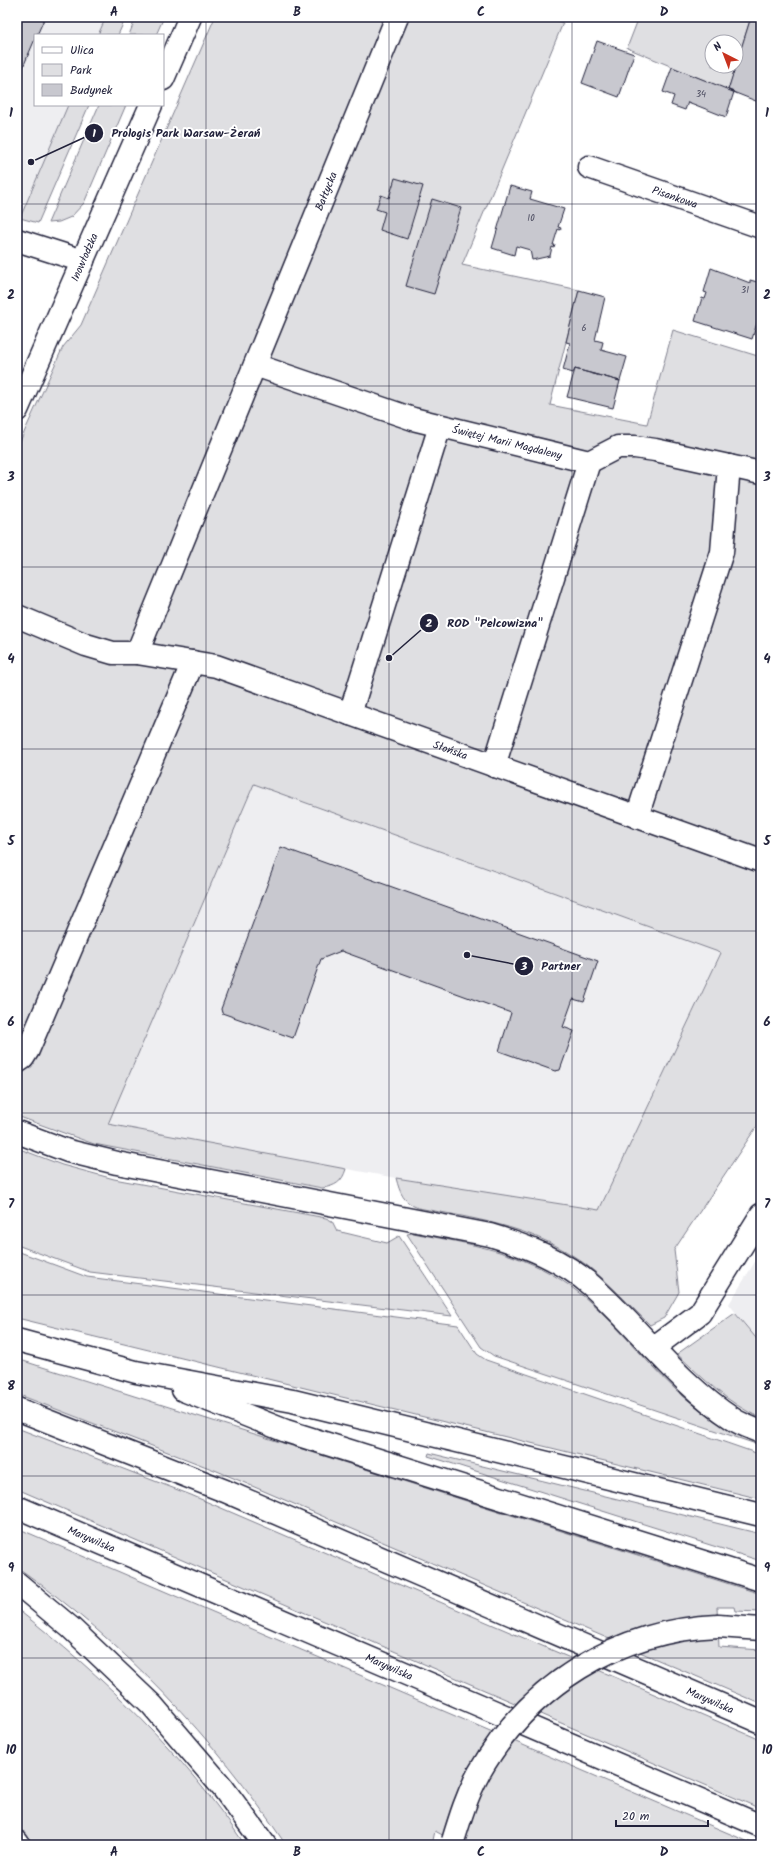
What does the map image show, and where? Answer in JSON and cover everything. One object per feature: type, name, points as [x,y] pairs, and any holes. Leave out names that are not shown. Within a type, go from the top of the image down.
[{"type":"main road","points":[[164,77],[190,17]]},
{"type":"main road","name":"Bałtycka","points":[[137,653],[397,17]]},
{"type":"main road","name":"Inowłodzka","points":[[17,410],[151,106]]},
{"type":"main road","name":"Pisankowa","points":[[589,167],[761,227]]},
{"type":"main road","points":[[17,240],[83,260]]},
{"type":"main road","name":"Świętej Marii Magdaleny","points":[[255,365],[412,419],[589,462]]},
{"type":"main road","points":[[350,714],[440,426]]},
{"type":"main road","points":[[494,766],[589,462],[618,448],[635,448],[655,450],[761,473]]},
{"type":"main road","points":[[637,817],[722,552],[729,466]]},
{"type":"main road","name":"Słońska","points":[[17,616],[86,645],[113,653],[137,653],[216,666],[761,861]]},
{"type":"main road","points":[[17,1062],[23,1058],[28,1050],[193,662]]},
{"type":"main road","points":[[17,1132],[68,1151],[117,1163],[490,1235],[512,1241],[554,1260],[574,1272],[592,1286],[652,1348],[710,1402],[734,1420],[761,1432]]},
{"type":"main road","points":[[652,1348],[700,1313],[761,1215]]},
{"type":"main road","points":[[17,1340],[136,1372],[293,1401],[761,1515]]},
{"type":"main road","points":[[136,1372],[286,1431],[761,1580]]},
{"type":"main road","name":"Marywilska","points":[[17,1409],[225,1490],[761,1722]]},
{"type":"main road","name":"Marywilska","points":[[17,1506],[761,1826]]},
{"type":"main road","points":[[17,1583],[71,1628],[152,1705],[224,1788],[265,1845]]},
{"type":"main road","points":[[452,1843],[470,1792],[489,1757],[513,1725],[544,1693],[574,1670],[593,1659],[631,1642],[685,1628],[718,1626],[761,1629]]},
{"type":"shaded area","points":[[17,17],[106,17],[98,34],[34,34],[34,106],[68,106],[17,225]]},
{"type":"shaded area","points":[[254,784],[721,953],[599,1210],[396,1178],[108,1125]]},
{"type":"shaded area","points":[[761,1252],[761,1344],[729,1304]]},
{"type":"green space","points":[[106,17],[126,17],[118,34],[98,34]]},
{"type":"green space","points":[[136,17],[164,17],[156,34],[129,34]]},
{"type":"green space","points":[[215,17],[547,17],[563,23],[462,265],[579,290],[550,405],[647,424],[673,330],[761,357],[761,1120],[674,1250],[679,1292],[664,1318],[650,1325],[595,1272],[557,1246],[500,1225],[413,1206],[403,1196],[396,1178],[599,1210],[721,953],[254,784],[108,1124],[346,1169],[343,1177],[335,1185],[322,1188],[94,1144],[17,1116],[17,448],[63,347],[81,325]]},
{"type":"green space","points":[[639,17],[751,17],[744,39],[744,34],[704,34],[704,74],[733,74],[728,90],[627,48]]},
{"type":"green space","points":[[68,106],[89,106],[38,223],[20,218]]},
{"type":"green space","points":[[99,106],[126,106],[84,203],[71,217],[59,222],[48,223]]},
{"type":"green space","points":[[17,1148],[62,1165],[114,1179],[326,1218],[332,1221],[337,1231],[387,1243],[399,1236],[452,1316],[90,1272],[17,1245]]},
{"type":"green space","points":[[413,1233],[494,1250],[533,1264],[552,1274],[570,1286],[598,1309],[685,1398],[714,1420],[756,1444],[494,1356],[481,1347],[407,1234]]},
{"type":"green space","points":[[17,1251],[87,1277],[458,1325],[477,1354],[486,1360],[756,1453],[761,1451],[761,1499],[17,1318]]},
{"type":"green space","points":[[735,1313],[761,1344],[761,1418],[727,1398],[677,1354]]},
{"type":"green space","points":[[17,1359],[761,1594],[761,1612],[735,1611],[734,1607],[717,1607],[719,1647],[761,1650],[761,1704],[217,1471],[17,1394]]},
{"type":"green space","points":[[17,1428],[191,1495],[761,1740],[761,1809],[17,1489]]},
{"type":"green space","points":[[429,1453],[761,1534],[761,1561],[428,1456]]},
{"type":"green space","points":[[17,1528],[756,1845],[461,1845],[435,1831],[432,1845],[286,1845],[258,1805],[228,1767],[197,1729],[164,1694],[130,1659],[94,1627],[17,1567]]},
{"type":"green space","points":[[17,1609],[80,1661],[111,1689],[169,1748],[196,1779],[245,1845],[17,1845]]},
{"type":"building","points":[[17,17],[45,17],[37,34],[34,34],[34,41],[17,81]]},
{"type":"building","points":[[751,17],[761,17],[761,63],[758,73],[761,74],[761,103],[728,90],[733,74],[744,74],[744,39]]},
{"type":"building","points":[[597,41],[634,54],[619,97],[582,83]]},
{"type":"building","points":[[672,67],[734,92],[726,117],[688,102],[685,110],[671,105],[674,96],[663,92]]},
{"type":"building","points":[[395,178],[423,186],[407,239],[380,230],[385,212],[376,209],[381,195],[389,198]]},
{"type":"building","points":[[510,186],[532,192],[530,199],[564,209],[558,227],[561,228],[560,230],[558,229],[553,245],[555,245],[554,248],[552,247],[550,256],[532,260],[530,250],[516,246],[514,255],[492,248]]},
{"type":"building","points":[[432,199],[461,208],[434,294],[406,286]]},
{"type":"building","points":[[711,268],[750,283],[750,280],[761,283],[761,310],[752,339],[695,321],[702,298],[705,299],[707,293],[704,292]]},
{"type":"building","points":[[579,290],[605,297],[595,340],[603,342],[601,350],[627,357],[620,381],[575,369],[573,373],[563,370],[570,343],[566,342]]},
{"type":"building","points":[[575,369],[620,381],[613,408],[567,397]]},
{"type":"building","points":[[281,847],[598,961],[584,1002],[573,999],[563,1027],[574,1031],[560,1070],[555,1071],[499,1051],[511,1013],[341,951],[321,959],[293,1038],[222,1013],[221,1009]]},
{"type":"place","name":"Prologis Park Warsaw-Żerań","points":[[31,162]]},
{"type":"place","name":"ROD \"Pelcowizna\"","points":[[389,658]]},
{"type":"place","name":"Partner","points":[[467,955]]}]
